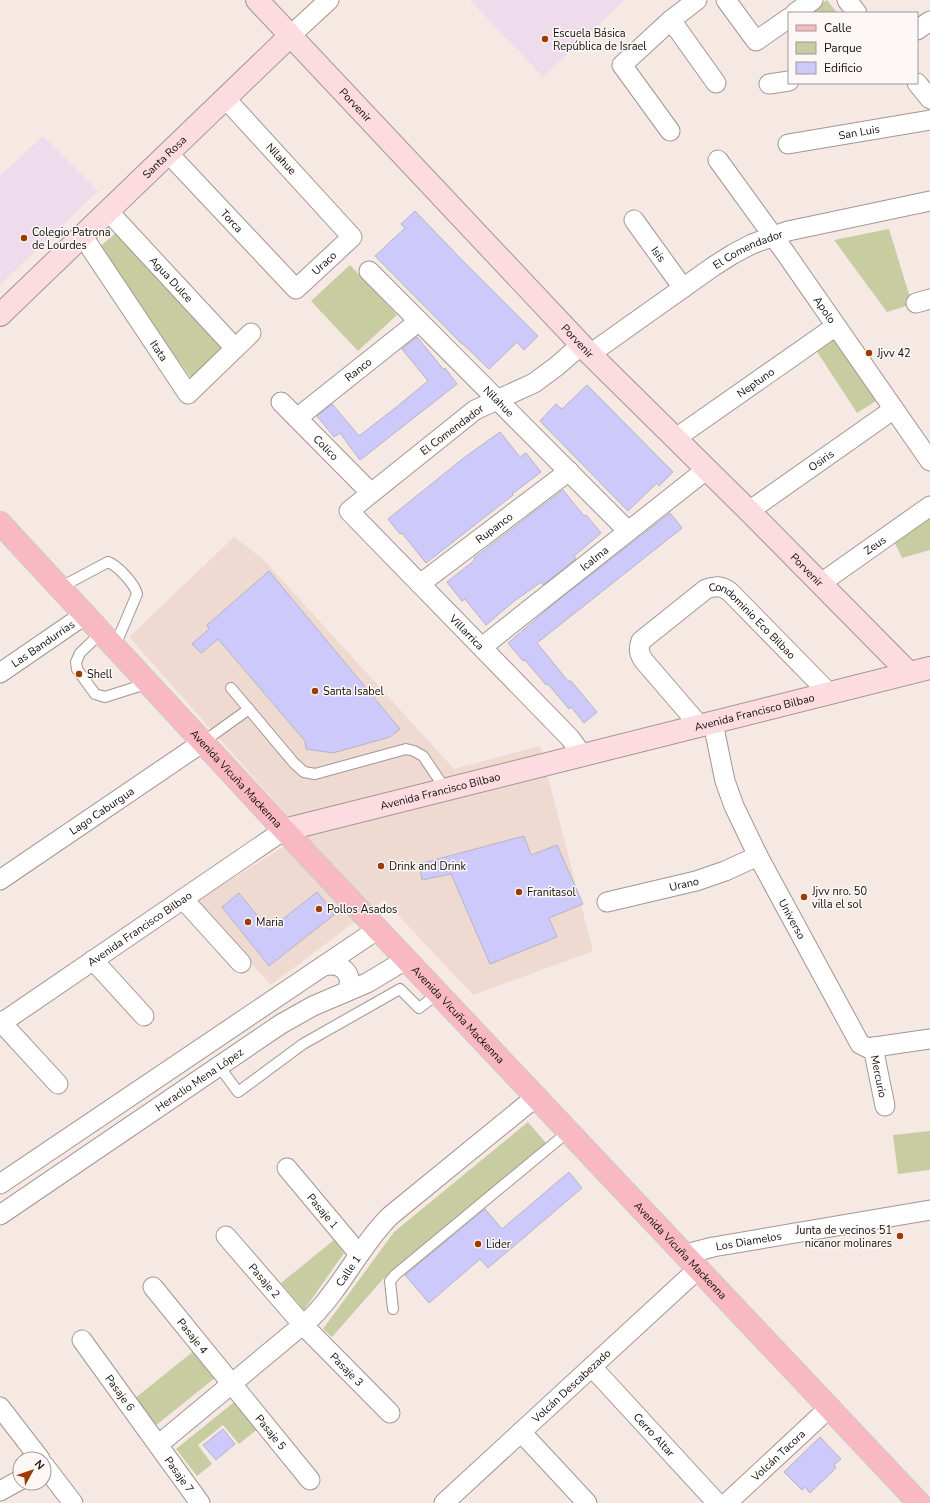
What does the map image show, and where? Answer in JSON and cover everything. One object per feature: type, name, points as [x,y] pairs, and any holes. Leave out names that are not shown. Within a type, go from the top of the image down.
[{"type":"main road","name":"Avenida Vicuña Mackenna","points":[[2,530],[61,587],[284,830],[537,1096],[919,1503]]},
{"type":"street","name":"Porvenir","points":[[257,0],[586,349],[821,583],[909,673]]},
{"type":"street","name":"Santa Rosa","points":[[0,314],[329,0]]},
{"type":"street","points":[[670,131],[622,64],[671,20],[696,0]]},
{"type":"street","points":[[726,0],[756,41],[788,19]]},
{"type":"street","points":[[796,12],[813,0]]},
{"type":"street","points":[[847,0],[856,12]]},
{"type":"street","points":[[671,20],[716,83]]},
{"type":"street","points":[[918,29],[930,21]]},
{"type":"street","points":[[768,84],[788,81]]},
{"type":"street","points":[[918,84],[930,99]]},
{"type":"street","name":"Nilahue","points":[[225,98],[352,236]]},
{"type":"street","name":"San Luis","points":[[788,144],[930,120]]},
{"type":"street","name":"Torca","points":[[168,153],[296,289]]},
{"type":"street","name":"Apolo","points":[[718,160],[773,236],[930,461]]},
{"type":"street","name":"El Comendador","points":[[349,511],[467,416],[483,405],[523,389],[683,288],[733,254],[773,236],[930,201]]},
{"type":"street","name":"Agua Dulce","points":[[108,211],[235,348]]},
{"type":"street","name":"Isis","points":[[634,220],[683,288]]},
{"type":"street","name":"Itata","points":[[82,235],[188,394],[250,333]]},
{"type":"street","name":"Uraco","points":[[296,289],[352,236]]},
{"type":"street","name":"Nilahue","points":[[370,271],[628,532]]},
{"type":"street","name":"Ranco","points":[[297,418],[419,320]]},
{"type":"street","name":"Neptuno","points":[[676,438],[836,326]]},
{"type":"street","name":"Colico","points":[[281,402],[371,493]]},
{"type":"street","name":"Osiris","points":[[749,511],[894,409]]},
{"type":"street","name":"Icalma","points":[[482,647],[707,469]]},
{"type":"street","name":"Rupanco","points":[[420,584],[569,471]]},
{"type":"street","name":"Zeus","points":[[821,583],[930,506]]},
{"type":"street","name":"Villarrica","points":[[349,511],[570,738],[583,756]]},
{"type":"street","name":"Condominio Eco Bilbao","points":[[706,725],[644,661],[639,654],[639,647],[641,642],[688,603],[706,589],[714,586],[724,587],[730,592],[829,693]]},
{"type":"street","name":"Las Bandurrias","points":[[0,673],[86,614]]},
{"type":"street","name":"Avenida Francisco Bilbao","points":[[1,1023],[284,830],[930,668]]},
{"type":"street","name":"Universo","points":[[706,725],[734,806],[758,856],[857,1040],[864,1046],[873,1047]]},
{"type":"street","name":"Lago Caburgua","points":[[0,880],[203,742]]},
{"type":"street","name":"Urano","points":[[606,902],[696,881],[725,871],[758,856]]},
{"type":"street","points":[[183,899],[241,963]]},
{"type":"street","points":[[0,1184],[378,929]]},
{"type":"street","name":"Heraclio Mena López","points":[[0,1215],[219,1066],[297,1015],[382,975],[407,959]]},
{"type":"street","points":[[94,960],[144,1016]]},
{"type":"street","points":[[324,966],[334,964],[339,966],[347,973],[349,981],[346,992]]},
{"type":"street","points":[[1,1023],[58,1084]]},
{"type":"street","points":[[873,1047],[930,1039]]},
{"type":"street","name":"Mercurio","points":[[873,1047],[885,1106]]},
{"type":"street","name":"Calle 1","points":[[158,1445],[303,1326],[324,1305],[359,1254],[381,1225],[396,1210],[537,1096]]},
{"type":"street","points":[[97,1119],[95,1129],[99,1135],[106,1139],[114,1137]]},
{"type":"street","name":"Pasaje 1","points":[[287,1168],[359,1254]]},
{"type":"street","name":"Los Diamelos","points":[[692,1261],[713,1247],[930,1210]]},
{"type":"street","name":"Pasaje 2","points":[[226,1236],[303,1326]]},
{"type":"street","name":"Volcán Descabezado","points":[[451,1501],[521,1432],[592,1367],[692,1261]]},
{"type":"street","name":"Pasaje 4","points":[[153,1287],[232,1384]]},
{"type":"street","name":"Pasaje 3","points":[[303,1326],[390,1413]]},
{"type":"street","name":"Pasaje 6","points":[[82,1340],[158,1445]]},
{"type":"street","name":"Cerro Altar","points":[[592,1367],[717,1503]]},
{"type":"street","name":"Pasaje 5","points":[[232,1384],[310,1480]]},
{"type":"street","points":[[0,1407],[33,1451]]},
{"type":"street","name":"Volcán Tacora","points":[[727,1503],[830,1407]]},
{"type":"street","points":[[521,1432],[587,1503]]},
{"type":"street","name":"Pasaje 7","points":[[158,1445],[200,1503]]},
{"type":"street","points":[[52,1476],[73,1503]]},
{"type":"street","points":[[0,1491],[12,1484]]},
{"type":"lane","points":[[61,587],[108,562],[114,564],[136,588],[137,594],[109,639],[80,654],[76,662],[77,669],[94,694],[105,697],[149,683]]},
{"type":"lane","points":[[231,688],[294,763],[304,772],[315,774],[406,749],[423,756],[446,790]]},
{"type":"lane","points":[[203,742],[249,710]]},
{"type":"lane","points":[[219,1066],[238,1092],[303,1044],[400,989],[419,1008],[439,993]]},
{"type":"lane","points":[[393,1309],[390,1281],[395,1275],[569,1131]]},
{"type":"shaded area","name":"Escuela Básica República de Israel","points":[[470,0],[625,0],[543,77]]},
{"type":"shaded area","name":"Colegio Patrona de Lourdes","points":[[43,136],[98,191],[0,285],[0,176]]},
{"type":"shaded area","points":[[234,537],[263,559],[454,769],[540,746],[593,951],[473,995],[384,900],[271,985],[195,902],[304,834],[129,637]]},
{"type":"green space","points":[[827,0],[836,12],[810,12]]},
{"type":"green space","points":[[889,229],[912,304],[887,312],[834,240]]},
{"type":"green space","points":[[118,231],[223,349],[192,379],[96,250]]},
{"type":"green space","points":[[350,265],[397,315],[358,351],[311,301]]},
{"type":"green space","points":[[834,338],[876,401],[857,413],[816,350]]},
{"type":"green space","points":[[930,514],[930,550],[902,558],[894,541]]},
{"type":"green space","points":[[528,1122],[546,1143],[383,1279],[332,1337],[323,1329],[394,1232]]},
{"type":"green space","points":[[930,1131],[930,1170],[898,1174],[893,1135]]},
{"type":"green space","points":[[334,1240],[344,1253],[304,1310],[281,1283]]},
{"type":"green space","points":[[195,1350],[216,1377],[155,1426],[134,1399]]},
{"type":"green space","points":[[238,1399],[260,1427],[239,1444],[223,1425],[198,1445],[212,1464],[197,1476],[176,1449]]},
{"type":"building","points":[[415,211],[538,336],[524,350],[517,342],[489,369],[462,344],[375,256],[405,228],[401,224]]},
{"type":"building","points":[[417,337],[444,370],[445,368],[457,384],[360,460],[340,433],[334,437],[317,416],[332,404],[359,436],[394,409],[428,381],[402,349]]},
{"type":"building","points":[[587,385],[673,472],[659,486],[657,483],[628,511],[540,421],[556,404],[562,409]]},
{"type":"building","points":[[500,432],[520,457],[526,453],[541,472],[426,563],[402,533],[400,534],[388,519],[465,457]]},
{"type":"building","points":[[563,490],[584,516],[586,515],[601,533],[574,556],[576,559],[543,585],[541,582],[513,602],[486,625],[465,599],[462,601],[447,582],[475,560],[474,558]]},
{"type":"building","points":[[670,513],[682,528],[537,643],[568,681],[571,681],[597,712],[584,723],[571,707],[569,709],[548,684],[546,685],[525,660],[523,661],[508,643],[556,602]]},
{"type":"building","name":"Santa Isabel","points":[[269,571],[400,729],[390,737],[333,753],[306,749],[305,741],[218,639],[201,653],[192,644],[209,629],[207,625]]},
{"type":"building","name":"Franitasol","points":[[524,836],[531,855],[557,845],[583,904],[549,918],[557,937],[490,964],[451,874],[422,880],[419,864]]},
{"type":"building","points":[[317,892],[335,914],[269,966],[222,907],[239,893],[269,930]]},
{"type":"building","name":"Lider","points":[[569,1172],[582,1188],[488,1268],[480,1259],[429,1303],[405,1275],[485,1209],[502,1229]]},
{"type":"building","points":[[223,1429],[235,1444],[216,1460],[203,1445]]},
{"type":"building","points":[[820,1437],[841,1459],[834,1465],[836,1468],[810,1493],[805,1487],[802,1490],[784,1472]]},
{"type":"place","name":"Escuela Básica República de Israel","points":[[545,39]]},
{"type":"place","name":"Colegio Patrona de Lourdes","points":[[24,238]]},
{"type":"place","name":"Jjvv 42","points":[[869,353]]},
{"type":"place","name":"Shell","points":[[79,674]]},
{"type":"place","name":"Santa Isabel","points":[[315,691]]},
{"type":"place","name":"Drink and Drink","points":[[381,866]]},
{"type":"place","name":"Franitasol","points":[[519,892]]},
{"type":"place","name":"Jjvv nro. 50 villa el sol","points":[[804,897]]},
{"type":"place","name":"Pollos Asados","points":[[319,909]]},
{"type":"place","name":"Maria","points":[[248,922]]},
{"type":"place","name":"Junta de vecinos 51 nicanor molinares","points":[[900,1236]]},
{"type":"place","name":"Lider","points":[[478,1244]]}]
